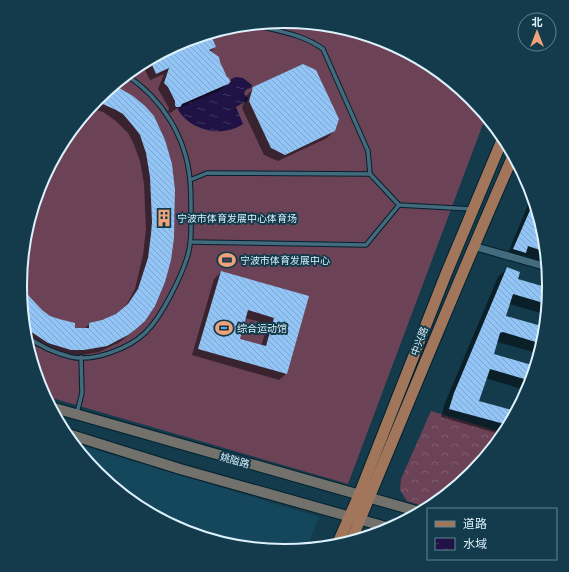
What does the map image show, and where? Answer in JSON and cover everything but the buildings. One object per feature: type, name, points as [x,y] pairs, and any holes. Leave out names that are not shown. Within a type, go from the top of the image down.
[{"type":"main road","name":"中兴路","points":[[364,497],[446,274],[500,145]]},
{"type":"main road","name":"中兴路","points":[[342,537],[355,518],[510,162]]},
{"type":"main road","name":"姚隘路","points":[[58,409],[412,510]]},
{"type":"main road","points":[[75,436],[180,469],[380,525]]},
{"type":"main road","name":"中兴路","points":[[352,535],[355,518]]},
{"type":"street","points":[[473,246],[541,265]]},
{"type":"lane","points":[[271,29],[305,38],[314,42],[323,49],[368,151],[370,174],[399,205],[473,209]]},
{"type":"lane","points":[[33,341],[72,357],[97,356],[126,346],[147,332],[167,303],[188,258],[190,242],[190,180],[182,145],[174,126],[152,96],[140,84],[132,79]]},
{"type":"lane","points":[[190,180],[207,172],[370,174]]},
{"type":"lane","points":[[190,242],[366,245],[399,205]]},
{"type":"lane","points":[[76,414],[82,393],[81,357]]},
{"type":"shaded area","points":[[82,446],[319,517],[309,542],[284,544],[268,543],[234,539],[218,535],[186,524],[141,500],[102,468]]},
{"type":"green space","name":"宁波市体育发展中心","points":[[284,28],[335,33],[367,42],[398,55],[428,72],[454,92],[484,123],[348,484],[53,398],[36,353],[29,320],[27,286],[29,252],[41,203],[61,157],[80,129],[102,104],[141,72],[186,48],[218,37],[234,33]]},
{"type":"green space","points":[[431,411],[498,431],[467,468],[454,480],[419,505],[407,501],[400,490],[401,479]]},
{"type":"water","points":[[236,77],[243,78],[252,85],[251,88],[245,91],[244,94],[248,98],[247,101],[236,107],[243,124],[226,131],[208,130],[191,123],[178,110],[178,108],[182,106],[182,102],[185,103],[224,85],[228,85],[231,82],[231,79]]},
{"type":"place","name":"宁波市体育发展中心体育场","points":[[164,218]]},
{"type":"place","name":"宁波市体育发展中心","points":[[227,260]]},
{"type":"place","name":"综合运动馆","points":[[224,328]]}]
